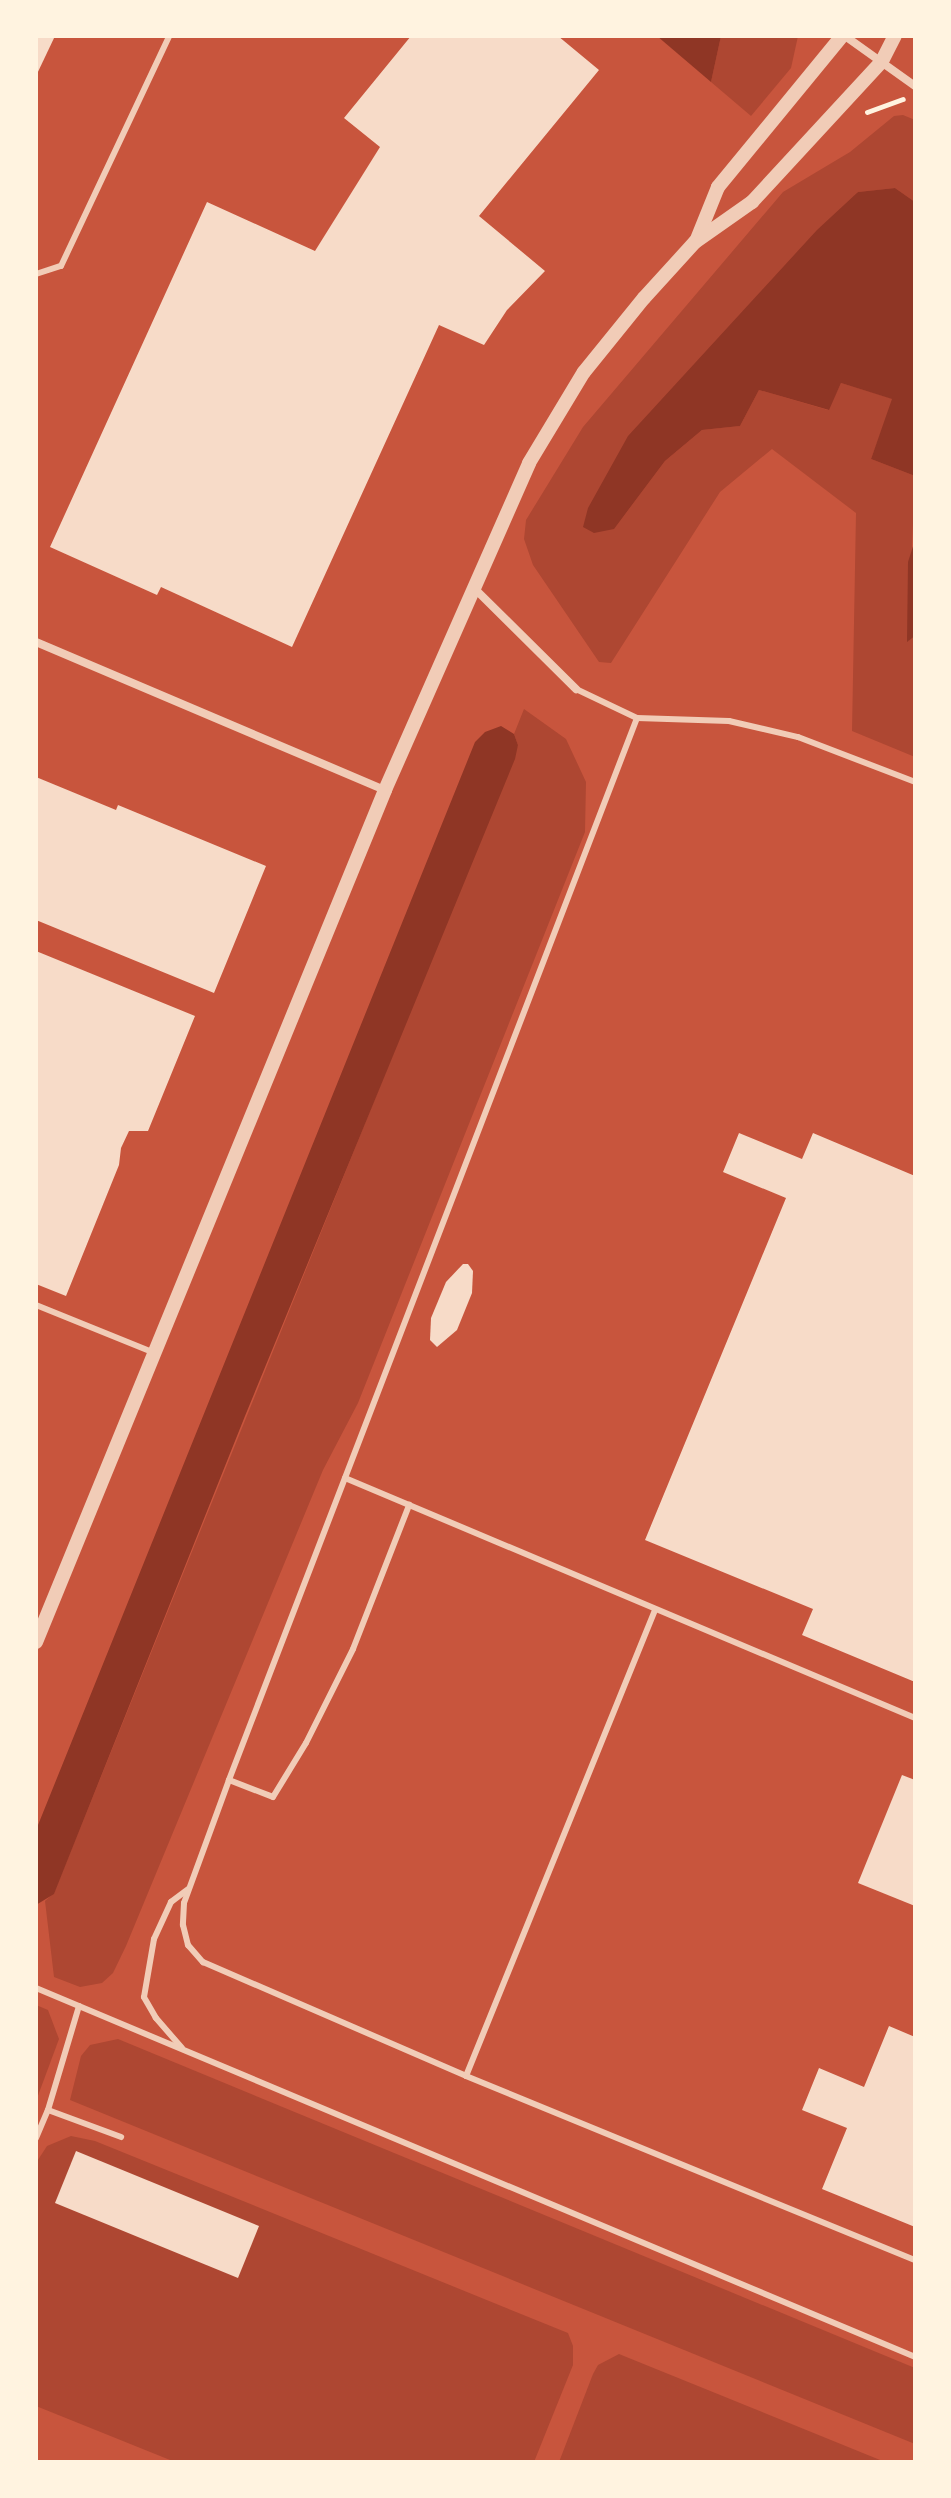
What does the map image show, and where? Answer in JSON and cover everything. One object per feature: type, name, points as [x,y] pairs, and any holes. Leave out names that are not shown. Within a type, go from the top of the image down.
[{"type":"street","points":[[695,242],[718,187],[843,36],[915,86]]},
{"type":"street","points":[[36,1642],[385,790],[529,463],[584,372],[644,298],[695,242],[752,202],[882,61],[895,36]]},
{"type":"street","points":[[472,587],[576,689]]},
{"type":"street","points":[[36,642],[385,790]]},
{"type":"lane","points":[[36,274],[61,266],[169,36]]},
{"type":"lane","points":[[576,689],[637,718],[668,717],[743,724],[798,737],[915,782]]},
{"type":"lane","points":[[637,718],[229,1780],[190,1887],[183,1925],[188,1945],[203,1962],[466,2076],[915,2260]]},
{"type":"lane","points":[[36,1305],[155,1353]]},
{"type":"lane","points":[[345,1478],[915,1718]]},
{"type":"lane","points":[[229,1780],[273,1797],[306,1743],[353,1649],[409,1505]]},
{"type":"lane","points":[[466,2076],[655,1610]]},
{"type":"lane","points":[[185,2051],[156,2018],[144,1997],[154,1939],[171,1902],[190,1887]]},
{"type":"lane","points":[[36,1988],[915,2357]]},
{"type":"lane","points":[[36,2138],[48,2110],[79,2006]]},
{"type":"lane","points":[[48,2110],[121,2137]]},
{"type":"shaded area","points":[[657,36],[721,36],[711,82]]},
{"type":"shaded area","points":[[721,36],[798,36],[791,68],[751,116],[711,82]]},
{"type":"shaded area","points":[[903,115],[915,120],[915,202],[895,188],[858,192],[614,529],[665,461],[702,430],[740,426],[759,390],[828,410],[841,383],[893,399],[871,459],[915,476],[908,641],[915,636],[915,757],[852,731],[856,513],[772,449],[720,492],[611,663],[599,662],[533,565],[524,539],[526,520],[583,427],[783,192],[850,152],[894,116]]},
{"type":"shaded area","points":[[895,188],[915,202],[915,476],[871,459],[892,399],[841,383],[829,410],[759,390],[740,426],[702,430],[665,461],[614,529],[594,533],[583,527],[588,508],[628,436],[817,230],[858,192]]},
{"type":"shaded area","points":[[915,540],[915,636],[907,642],[908,562]]},
{"type":"shaded area","points":[[524,709],[566,739],[586,782],[585,832],[358,1403],[323,1470],[126,1946],[113,1973],[102,1983],[80,1987],[54,1977],[45,1901],[54,1893],[518,745],[514,734]]},
{"type":"shaded area","points":[[501,726],[514,734],[518,745],[515,759],[245,1416],[54,1894],[36,1905],[36,1830],[475,742],[485,732]]},
{"type":"shaded area","points":[[36,2005],[48,2010],[59,2039],[36,2101]]},
{"type":"shaded area","points":[[118,2039],[915,2368],[915,2444],[70,2100],[81,2056],[90,2045]]},
{"type":"shaded area","points":[[71,2136],[95,2141],[568,2333],[573,2346],[573,2365],[534,2462],[175,2462],[36,2406],[36,2163],[47,2146]]},
{"type":"shaded area","points":[[619,2354],[885,2462],[559,2462],[598,2365]]},
{"type":"building","points":[[36,36],[55,36],[36,76]]},
{"type":"building","points":[[411,36],[558,36],[599,70],[479,216],[545,271],[507,310],[484,345],[439,325],[292,647],[161,587],[157,595],[50,547],[207,202],[315,251],[380,147],[344,118]]},
{"type":"building","points":[[36,777],[116,810],[118,805],[266,866],[214,993],[36,920]]},
{"type":"building","points":[[36,951],[195,1016],[148,1131],[129,1131],[121,1148],[119,1165],[66,1296],[36,1284]]},
{"type":"building","points":[[739,1133],[802,1159],[813,1133],[915,1176],[915,1682],[802,1635],[813,1609],[645,1540],[786,1198],[723,1172]]},
{"type":"building","points":[[463,1264],[468,1264],[473,1271],[472,1293],[457,1330],[437,1347],[430,1340],[431,1318],[446,1282]]},
{"type":"building","points":[[902,1775],[915,1780],[915,1906],[858,1883]]},
{"type":"building","points":[[889,2026],[915,2037],[915,2227],[822,2189],[847,2128],[802,2110],[819,2068],[864,2087]]},
{"type":"building","points":[[76,2151],[259,2226],[238,2278],[55,2203]]}]
